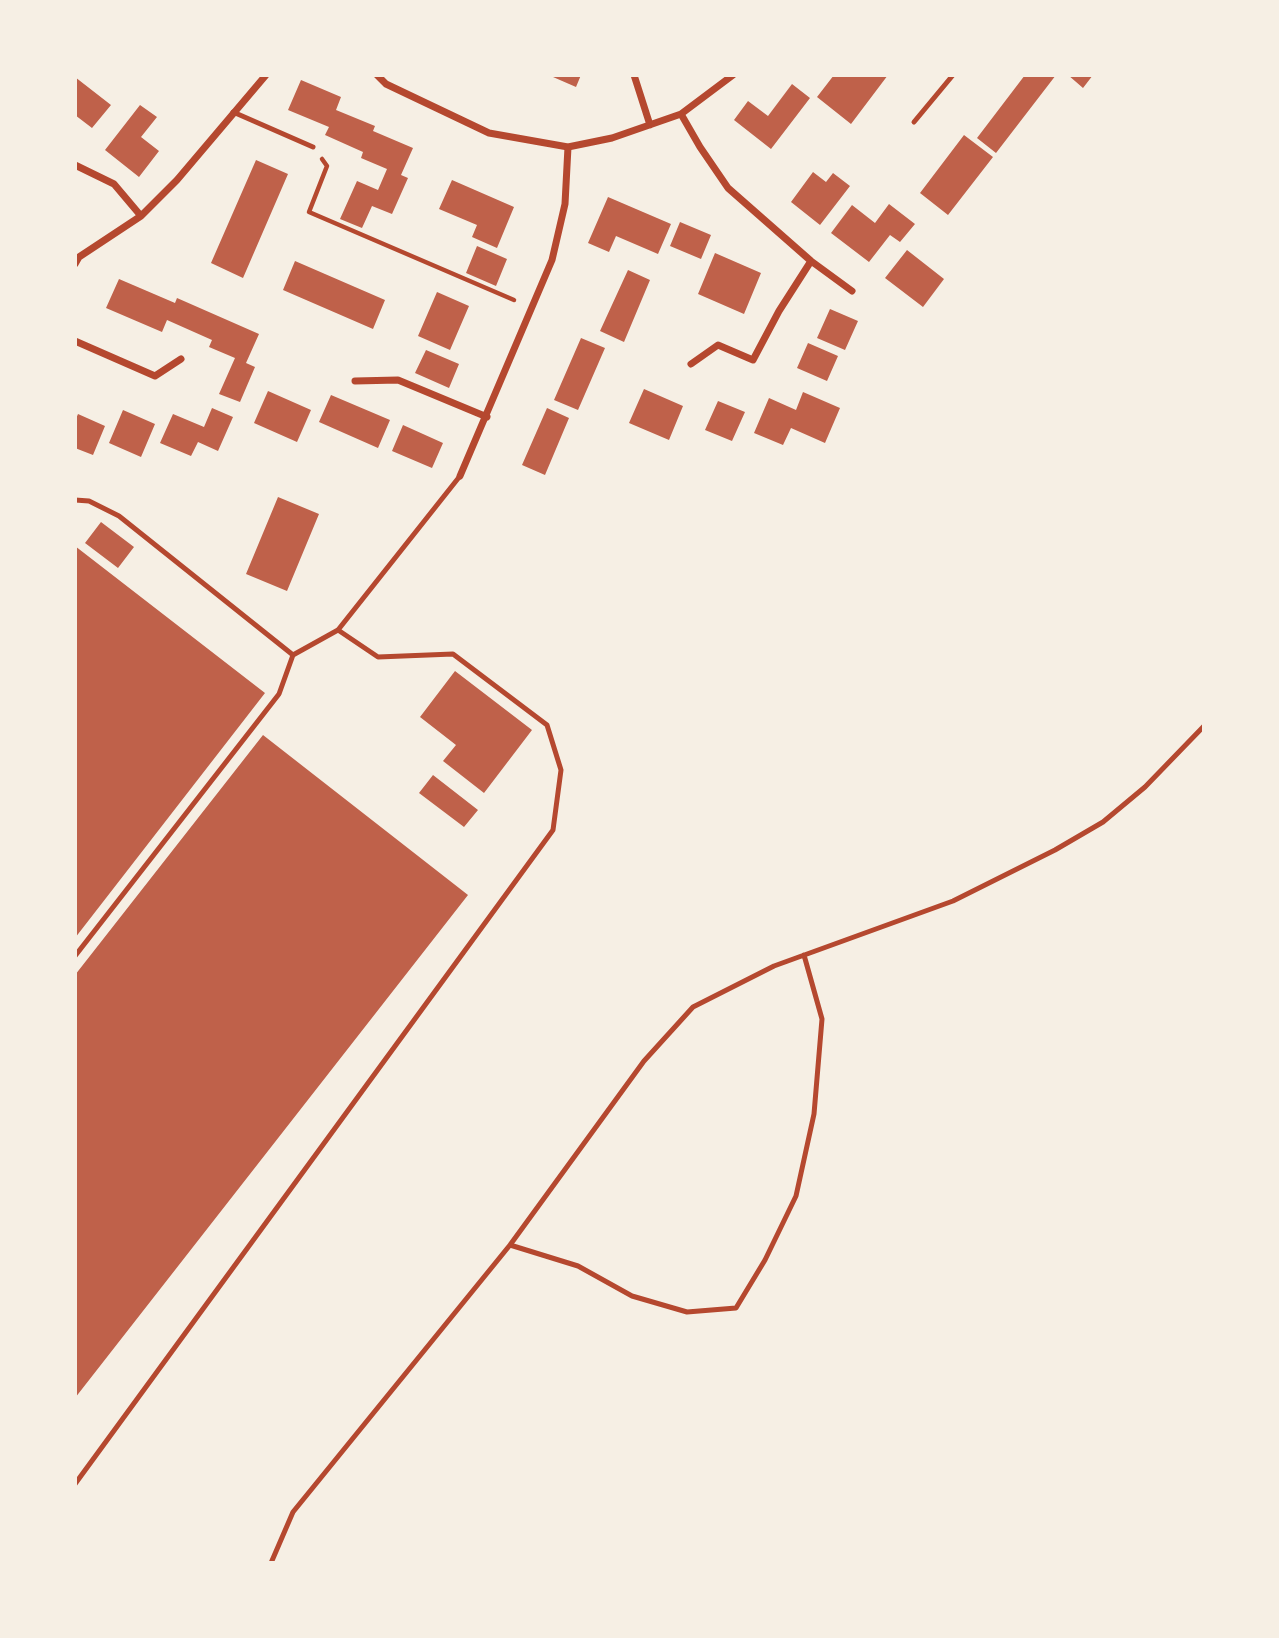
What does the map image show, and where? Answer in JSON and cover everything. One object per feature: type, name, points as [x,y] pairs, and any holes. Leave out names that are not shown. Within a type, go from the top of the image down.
[{"type":"street","points":[[75,264],[79,257],[141,216],[177,180],[266,75]]},
{"type":"street","points":[[377,75],[386,84],[489,132],[568,147],[612,138],[681,114],[733,75]]},
{"type":"street","points":[[634,75],[650,125]]},
{"type":"street","points":[[681,114],[699,147],[728,188],[811,261],[852,291]]},
{"type":"street","points":[[460,476],[552,260],[565,204],[568,147]]},
{"type":"street","points":[[75,165],[114,184],[141,216]]},
{"type":"street","points":[[691,364],[718,345],[753,360],[779,311],[811,261]]},
{"type":"street","points":[[75,341],[155,376],[181,359]]},
{"type":"street","points":[[355,381],[398,380],[487,416]]},
{"type":"lane","points":[[915,122],[953,75]]},
{"type":"lane","points":[[233,112],[313,147]]},
{"type":"lane","points":[[75,956],[279,694],[293,655],[338,630],[460,476]]},
{"type":"lane","points":[[75,500],[89,501],[120,516],[293,655]]},
{"type":"lane","points":[[75,1484],[553,830],[561,770],[547,725],[453,654],[378,657],[338,630]]},
{"type":"lane","points":[[271,1563],[293,1513],[510,1245],[644,1060],[693,1007],[774,966],[953,901],[1103,822],[1145,787],[1204,726]]},
{"type":"lane","points":[[510,1245],[578,1266],[632,1296],[687,1312],[736,1308],[765,1260],[796,1196],[814,1114],[822,1019],[804,955]]},
{"type":"path","points":[[313,147],[327,166],[309,212],[531,308]]},
{"type":"building","points":[[581,75],[576,87],[553,77]]},
{"type":"building","points":[[834,75],[888,75],[851,124],[817,97]]},
{"type":"building","points":[[1025,75],[1056,75],[996,153],[977,138]]},
{"type":"building","points":[[1068,75],[1093,75],[1083,88]]},
{"type":"building","points":[[75,77],[111,105],[92,128],[75,115]]},
{"type":"building","points":[[301,80],[341,97],[336,110],[375,126],[373,131],[413,148],[401,175],[408,178],[392,214],[372,206],[362,228],[340,219],[357,181],[378,190],[387,169],[361,158],[363,152],[325,135],[329,127],[288,110]]},
{"type":"building","points":[[792,84],[810,98],[771,149],[734,120],[748,101],[768,116]]},
{"type":"building","points":[[140,105],[157,117],[141,137],[159,151],[139,177],[105,150]]},
{"type":"building","points":[[964,135],[993,157],[948,215],[920,193]]},
{"type":"building","points":[[256,160],[288,174],[243,278],[211,263]]},
{"type":"building","points":[[813,172],[826,182],[833,173],[850,186],[820,225],[791,202]]},
{"type":"building","points":[[452,180],[514,207],[497,248],[472,237],[477,225],[439,209]]},
{"type":"building","points":[[608,197],[671,224],[658,254],[616,236],[609,252],[588,243]]},
{"type":"building","points":[[889,204],[915,224],[900,242],[890,235],[869,262],[831,233],[852,205],[875,223]]},
{"type":"building","points":[[680,222],[711,235],[701,259],[670,246]]},
{"type":"building","points":[[477,246],[507,259],[496,286],[466,273]]},
{"type":"building","points":[[907,250],[944,279],[923,307],[885,278]]},
{"type":"building","points":[[715,253],[761,273],[744,314],[698,294]]},
{"type":"building","points":[[295,261],[385,300],[373,329],[283,290]]},
{"type":"building","points":[[628,270],[650,280],[624,342],[600,331]]},
{"type":"building","points":[[119,279],[175,303],[177,298],[259,334],[246,363],[255,367],[240,402],[219,394],[235,358],[209,347],[212,340],[167,320],[162,332],[106,308]]},
{"type":"building","points":[[437,292],[469,306],[450,350],[418,336]]},
{"type":"building","points":[[830,309],[858,321],[845,350],[817,338]]},
{"type":"building","points":[[581,338],[605,348],[578,410],[554,400]]},
{"type":"building","points":[[808,343],[838,356],[827,381],[797,368]]},
{"type":"building","points":[[426,350],[459,364],[449,388],[415,373]]},
{"type":"building","points":[[644,389],[683,406],[669,440],[629,423]]},
{"type":"building","points":[[268,391],[311,410],[297,442],[254,423]]},
{"type":"building","points":[[803,392],[840,408],[825,443],[791,428],[783,445],[754,433],[769,398],[796,410]]},
{"type":"building","points":[[331,395],[390,420],[378,448],[319,422]]},
{"type":"building","points":[[718,401],[745,412],[732,441],[705,430]]},
{"type":"building","points":[[212,408],[233,417],[218,451],[198,442],[191,456],[160,443],[173,414],[204,427]]},
{"type":"building","points":[[547,408],[569,418],[545,475],[522,465]]},
{"type":"building","points":[[123,410],[155,424],[141,457],[109,443]]},
{"type":"building","points":[[78,414],[105,426],[93,455],[75,448],[75,421]]},
{"type":"building","points":[[403,425],[443,443],[432,468],[392,451]]},
{"type":"building","points":[[278,497],[319,514],[287,591],[246,574]]},
{"type":"building","points":[[101,522],[134,547],[118,568],[85,543]]},
{"type":"building","points":[[75,546],[265,693],[75,938]]},
{"type":"building","points":[[455,671],[532,730],[484,793],[443,761],[456,745],[420,717]]},
{"type":"building","points":[[263,735],[468,895],[75,1398],[75,975]]},
{"type":"building","points":[[433,775],[478,810],[464,827],[419,793]]}]
